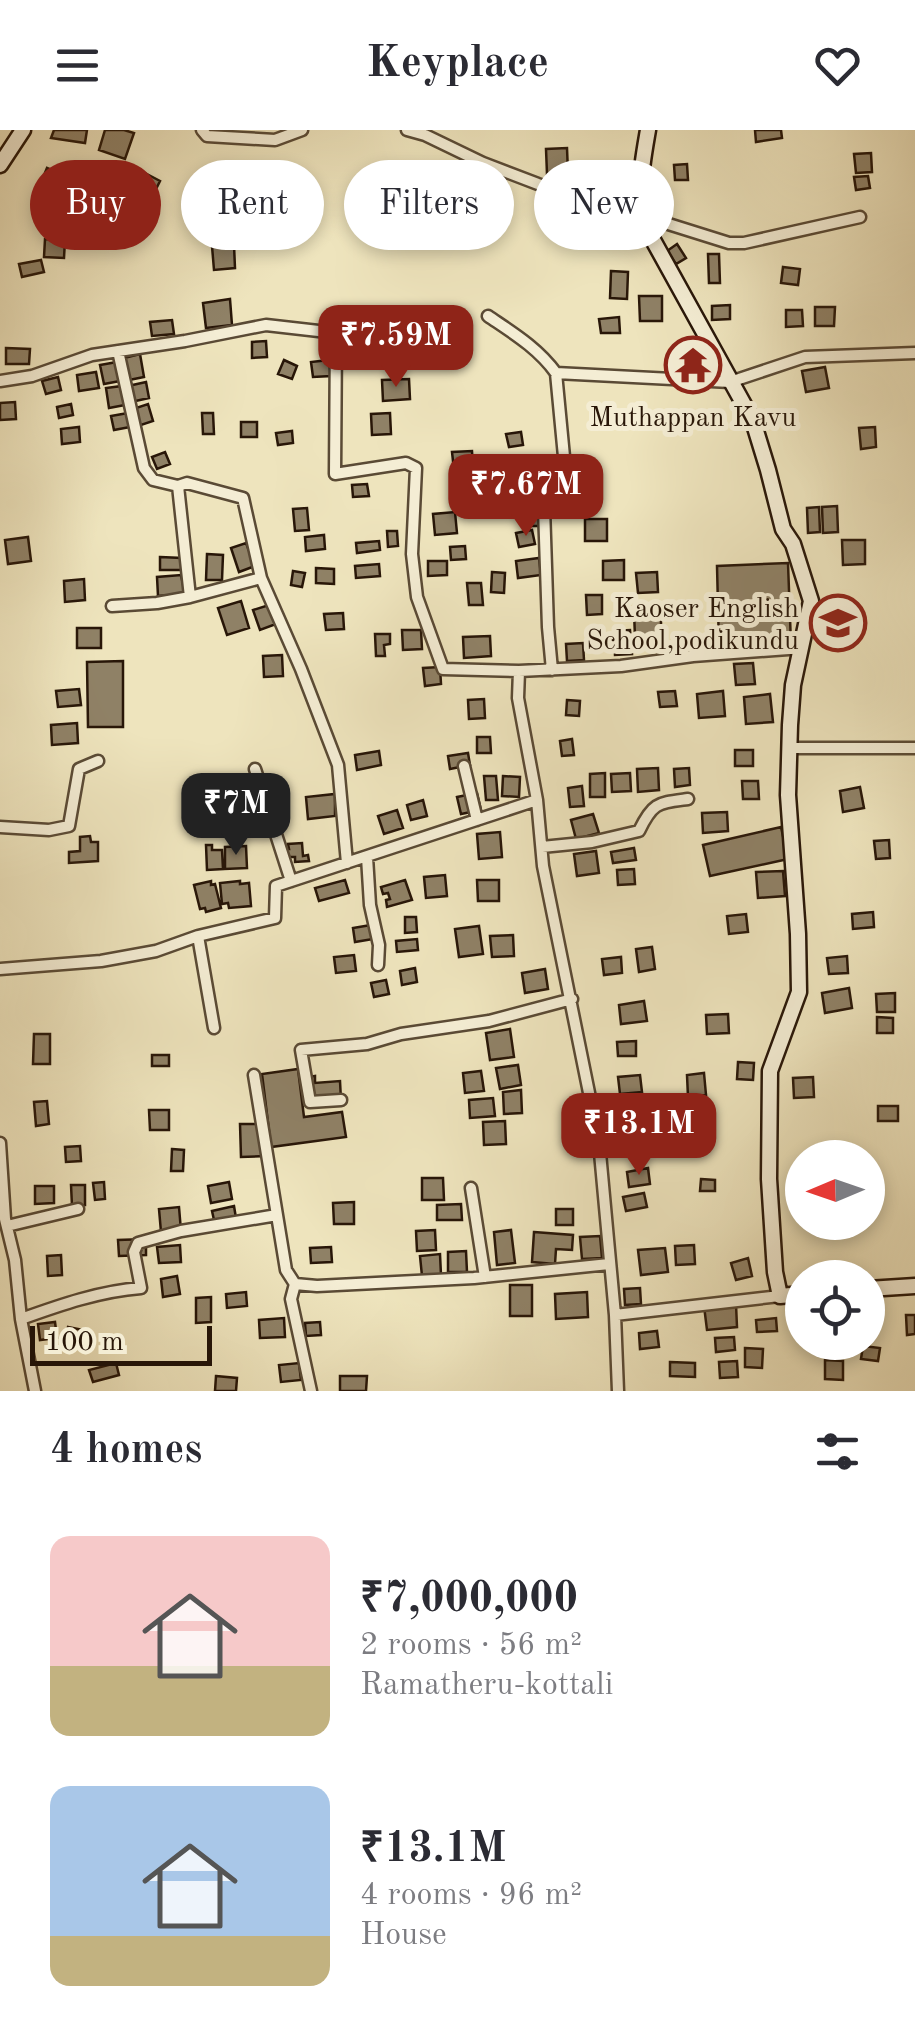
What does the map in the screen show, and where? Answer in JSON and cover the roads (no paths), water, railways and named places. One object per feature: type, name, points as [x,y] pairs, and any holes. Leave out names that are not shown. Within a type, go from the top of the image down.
[{"type":"main road","points":[[0,165],[24,130]]},
{"type":"main road","points":[[644,160],[648,130]]},
{"type":"main road","points":[[658,250],[752,420],[782,528],[793,544],[811,601],[793,685],[789,748],[799,992],[770,1071],[774,1272],[780,1296],[785,1296]]},
{"type":"main road","points":[[885,1288],[915,1286]]},
{"type":"street","points":[[202,130],[207,136],[275,140],[302,130]]},
{"type":"street","points":[[407,130],[425,134],[534,182]]},
{"type":"street","points":[[674,226],[729,243],[744,243],[860,218]]},
{"type":"street","points":[[488,316],[526,341],[556,372],[564,467],[543,478],[552,670]]},
{"type":"street","points":[[0,381],[32,376],[92,355],[266,325],[336,333],[335,474],[406,463],[416,468],[412,554],[417,597],[443,669],[519,671],[621,666],[802,648]]},
{"type":"street","points":[[118,351],[144,468],[153,480],[178,486],[186,483],[243,498],[261,578],[338,765],[347,863]]},
{"type":"street","points":[[556,372],[730,382],[806,357],[915,353]]},
{"type":"street","points":[[178,486],[190,597]]},
{"type":"street","points":[[112,606],[157,604],[261,578]]},
{"type":"street","points":[[519,671],[518,698],[538,800],[542,847],[599,1142],[618,1391]]},
{"type":"street","points":[[789,748],[915,748]]},
{"type":"street","points":[[0,827],[49,830],[69,826],[79,769],[98,762]]},
{"type":"street","points":[[464,766],[476,820]]},
{"type":"street","points":[[254,769],[291,881]]},
{"type":"street","points":[[542,847],[592,842],[639,831],[649,809],[662,802],[688,799]]},
{"type":"street","points":[[0,969],[156,952],[198,936],[275,918],[276,886],[538,800]]},
{"type":"street","points":[[367,856],[370,905],[380,945],[378,964]]},
{"type":"street","points":[[198,936],[214,1028]]},
{"type":"street","points":[[341,1100],[310,1102],[301,1050],[366,1044],[401,1034],[489,1021],[572,999]]},
{"type":"street","points":[[254,1074],[286,1270],[295,1284],[291,1299],[311,1391]]},
{"type":"street","points":[[0,1142],[7,1226],[35,1391]]},
{"type":"street","points":[[471,1188],[485,1277]]},
{"type":"street","points":[[7,1226],[78,1209]]},
{"type":"street","points":[[21,1319],[65,1303],[141,1288],[134,1252],[138,1243],[181,1231],[277,1215]]},
{"type":"street","points":[[295,1284],[485,1277],[610,1264]]},
{"type":"street","points":[[614,1315],[780,1296]]},
{"type":"place","name":"Muthappan Kavu","points":[[693,365]]},
{"type":"place","name":"Kaoser English School,podikundu","points":[[838,623]]}]
